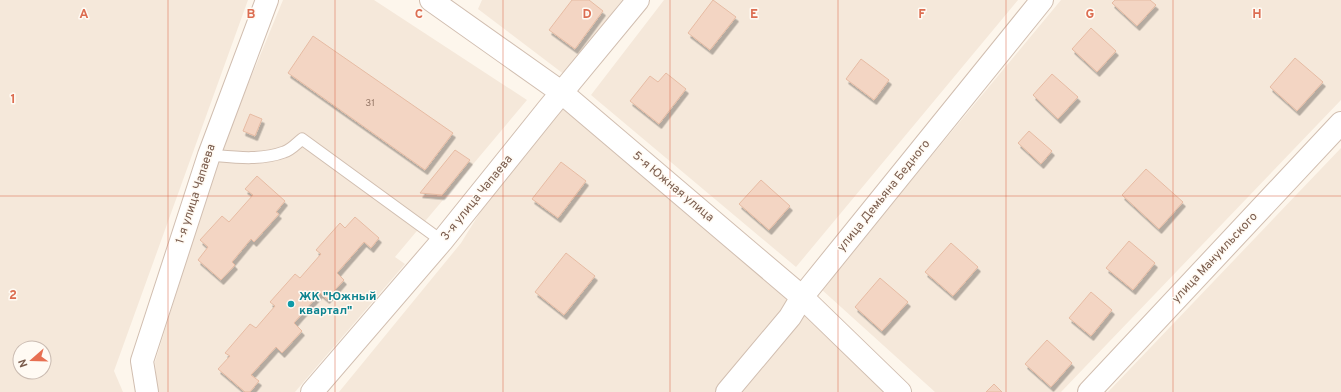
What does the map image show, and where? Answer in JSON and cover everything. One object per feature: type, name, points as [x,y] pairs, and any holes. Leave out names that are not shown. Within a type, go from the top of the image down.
[{"type":"street","name":"1-я улица Чапаева","points":[[147,392],[142,361],[209,156],[268,0]]},
{"type":"street","name":"3-я улица Чапаева","points":[[312,392],[442,241],[561,92],[638,0]]},
{"type":"street","name":"улица Демьяна Бедного","points":[[728,392],[790,317],[802,297],[1042,0]]},
{"type":"street","name":"5-я Южная улица","points":[[443,3],[561,92],[802,297],[900,392]]},
{"type":"street","name":"улица Мануильского","points":[[1089,392],[1341,123]]},
{"type":"lane","points":[[209,156],[241,158],[265,157],[286,152],[302,139],[442,241]]},
{"type":"shaded area","points":[[0,0],[248,0],[114,371],[123,392],[0,392]]},
{"type":"shaded area","points":[[283,0],[374,0],[527,100],[395,257],[405,264],[295,392],[159,392],[157,391],[155,362],[220,152]]},
{"type":"shaded area","points":[[482,0],[622,0],[565,75],[478,9]]},
{"type":"shaded area","points":[[664,0],[1018,0],[796,267],[591,95]]},
{"type":"shaded area","points":[[1061,0],[1341,0],[1341,100],[1061,392],[935,392],[821,289]]},
{"type":"shaded area","points":[[560,84],[799,294],[718,392],[339,392],[461,243]]},
{"type":"shaded area","points":[[1341,148],[1341,392],[1108,392]]},
{"type":"shaded area","points":[[802,297],[911,392],[723,392]]},
{"type":"building","points":[[572,0],[589,0],[603,11],[575,49],[549,30]]},
{"type":"building","points":[[713,0],[736,17],[710,50],[688,33]]},
{"type":"building","points":[[1115,0],[1150,0],[1156,5],[1137,26],[1112,3]]},
{"type":"building","points":[[1091,28],[1116,51],[1097,72],[1072,49]]},
{"type":"building","points":[[313,36],[453,133],[425,170],[288,73]]},
{"type":"building","points":[[1295,58],[1323,82],[1297,111],[1270,87]]},
{"type":"building","points":[[861,59],[889,80],[874,100],[846,79]]},
{"type":"building","points":[[666,73],[686,89],[659,124],[630,101],[650,76],[658,82]]},
{"type":"building","points":[[1052,74],[1078,97],[1058,119],[1033,95]]},
{"type":"building","points":[[250,114],[262,119],[255,136],[243,131]]},
{"type":"building","points":[[1029,131],[1052,151],[1041,164],[1018,143]]},
{"type":"building","points":[[455,150],[470,160],[442,195],[420,193]]},
{"type":"building","points":[[561,162],[586,181],[558,218],[532,199]]},
{"type":"building","points":[[1146,169],[1183,202],[1159,229],[1122,195]]},
{"type":"building","points":[[257,176],[285,201],[276,212],[279,214],[254,242],[251,239],[232,262],[235,265],[221,280],[198,260],[208,247],[200,240],[222,216],[229,222],[253,195],[245,189]]},
{"type":"building","points":[[761,180],[790,206],[769,230],[739,204]]},
{"type":"building","name":"ЖК \"Южный квартал\"","points":[[355,217],[379,238],[371,248],[364,242],[337,273],[344,280],[327,299],[320,293],[294,323],[302,331],[282,353],[276,347],[251,375],[259,381],[250,392],[245,392],[218,369],[230,356],[225,353],[250,324],[256,328],[275,306],[270,302],[295,274],[300,278],[321,254],[316,250],[340,223],[345,228]]},
{"type":"building","points":[[1129,241],[1155,263],[1133,290],[1106,268]]},
{"type":"building","points":[[951,243],[978,267],[953,296],[925,272]]},
{"type":"building","points":[[566,253],[595,276],[564,315],[535,292]]},
{"type":"building","points":[[880,278],[908,302],[882,331],[855,307]]},
{"type":"building","points":[[1091,292],[1112,310],[1091,336],[1069,318]]},
{"type":"building","points":[[1047,340],[1072,363],[1051,387],[1025,364]]},
{"type":"building","points":[[994,384],[1002,392],[986,392]]},
{"type":"place","name":"ЖК \"Южный квартал\"","points":[[291,304]]}]
